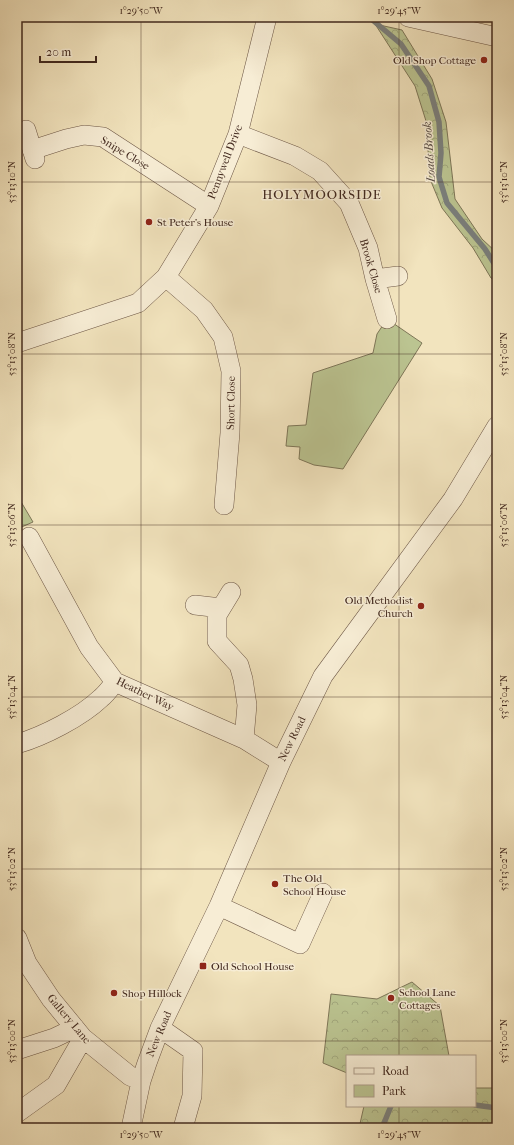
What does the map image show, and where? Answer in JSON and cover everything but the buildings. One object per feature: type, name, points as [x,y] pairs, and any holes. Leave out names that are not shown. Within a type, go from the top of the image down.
[{"type":"street","name":"Pennywell Drive","points":[[17,344],[138,303],[166,277],[209,206],[238,134],[267,17]]},
{"type":"street","points":[[417,18],[497,37]]},
{"type":"street","name":"Snipe Close","points":[[26,130],[34,154],[66,139],[84,135],[103,137],[209,206]]},
{"type":"street","name":"Brook Close","points":[[238,134],[295,156],[320,171],[349,203],[368,248],[386,319]]},
{"type":"street","points":[[375,280],[398,276]]},
{"type":"street","name":"Short Close","points":[[166,277],[204,310],[223,337],[230,364],[230,433],[224,504]]},
{"type":"street","name":"New Road","points":[[131,1128],[141,1081],[160,1028],[219,906],[281,762],[323,676],[453,499],[497,426]]},
{"type":"street","name":"Heather Way","points":[[29,537],[89,647],[115,682],[244,739],[281,762]]},
{"type":"street","points":[[231,592],[218,615],[217,641],[239,665],[243,679],[247,705],[244,739]]},
{"type":"street","points":[[195,605],[221,608]]},
{"type":"street","points":[[17,744],[32,739],[78,715],[102,698],[115,682]]},
{"type":"street","points":[[219,906],[300,944],[322,893]]},
{"type":"street","name":"Gallery Lane","points":[[17,938],[31,969],[51,999],[79,1033],[130,1076],[141,1081]]},
{"type":"street","points":[[160,1028],[193,1051],[192,1096],[183,1128]]},
{"type":"street","points":[[17,1050],[54,1038],[79,1033]]},
{"type":"street","points":[[17,1113],[56,1085],[79,1033]]},
{"type":"green space","points":[[375,24],[402,30],[432,79],[446,122],[455,199],[482,239],[497,253],[497,282],[491,278],[473,248],[442,208],[430,179],[426,121],[415,86]]},
{"type":"green space","points":[[387,319],[422,343],[343,469],[314,465],[299,459],[300,447],[286,446],[288,426],[306,425],[313,373],[373,353],[377,334]]},
{"type":"green space","points":[[17,495],[33,522],[17,529]]},
{"type":"green space","points":[[412,982],[440,1006],[449,1055],[346,1055],[346,1073],[323,1063],[331,994],[377,999]]},
{"type":"green space","points":[[476,1088],[497,1088],[497,1128],[359,1128],[364,1107],[476,1107]]},
{"type":"waterway","name":"Loads Brook","points":[[369,17],[401,44],[429,86],[439,122],[441,153],[439,177],[447,203],[485,249],[497,268]]},
{"type":"waterway","points":[[476,1105],[497,1108]]},
{"type":"waterway","points":[[382,1128],[391,1107]]},
{"type":"place","name":"Old Shop Cottage","points":[[484,60]]},
{"type":"place","name":"St Peter's House","points":[[149,222]]},
{"type":"place","name":"Old Methodist Church","points":[[421,606]]},
{"type":"place","name":"The Old School House","points":[[275,884]]},
{"type":"place","name":"Old School House","points":[[203,966]]},
{"type":"place","name":"Shop Hillock","points":[[114,993]]},
{"type":"place","name":"School Lane Cottages","points":[[391,998]]},
{"type":"district","name":"HOLYMOORSIDE","points":[[322,194]]}]
